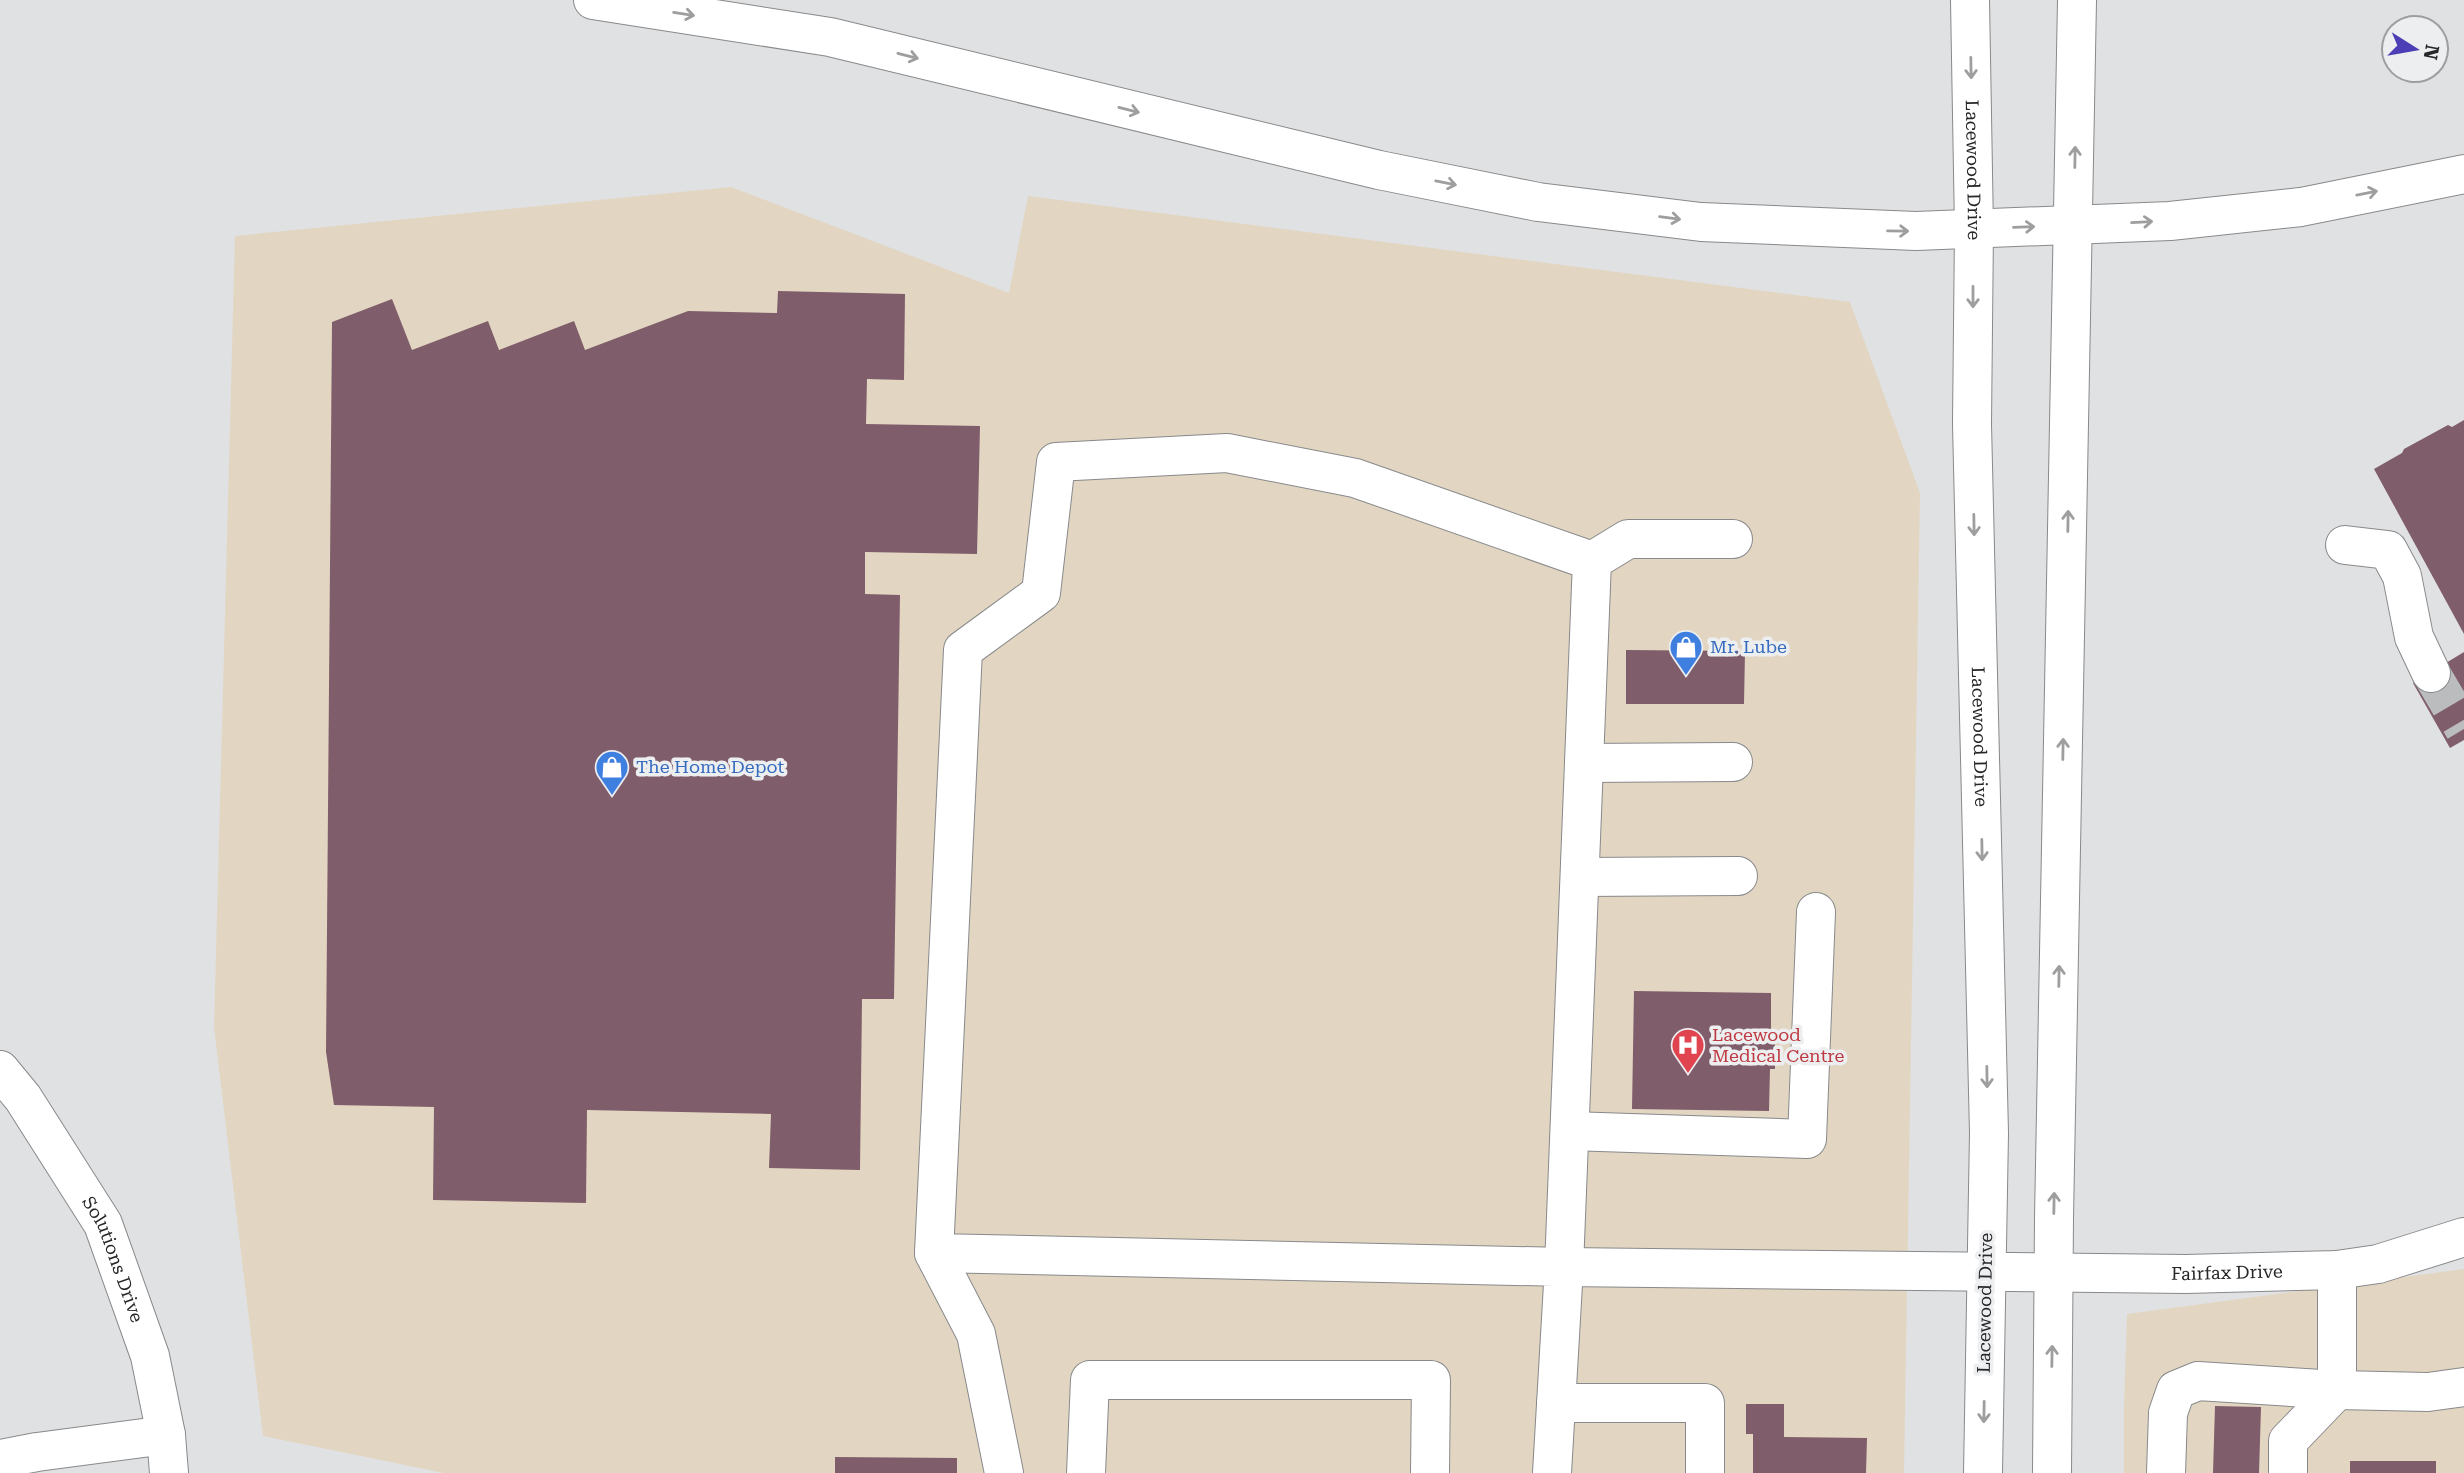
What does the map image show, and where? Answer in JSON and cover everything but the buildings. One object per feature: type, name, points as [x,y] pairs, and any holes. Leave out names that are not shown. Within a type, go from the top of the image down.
[{"type":"main road","points":[[593,0],[830,37],[1379,170],[1538,202],[1701,222],[1852,230],[1974,229],[2170,221],[2301,207],[2464,174]]},
{"type":"main road","name":"Lacewood Drive","points":[[1970,0],[1974,229],[1972,424],[1989,1133],[1983,1473]]},
{"type":"main road","points":[[2052,1473],[2053,1272],[2077,0]]},
{"type":"main road","points":[[1004,1473],[976,1335],[934,1253],[963,650],[1041,593],[1056,462],[1227,453],[1355,478],[1592,561]]},
{"type":"main road","points":[[1592,561],[1628,539],[1733,538]]},
{"type":"main road","points":[[2345,545],[2388,550],[2402,576],[2414,637],[2431,673]]},
{"type":"main road","points":[[1552,1473],[1570,1131],[1592,561]]},
{"type":"main road","points":[[1584,763],[1733,762]]},
{"type":"main road","points":[[1580,877],[1738,876]]},
{"type":"main road","points":[[1570,1131],[1807,1139],[1816,912]]},
{"type":"main road","name":"Solutions Drive","points":[[0,1070],[23,1098],[103,1224],[150,1356],[166,1435],[169,1473]]},
{"type":"main road","name":"Fairfax Drive","points":[[934,1253],[1564,1267],[2186,1274],[2337,1270],[2378,1264],[2464,1237]]},
{"type":"main road","points":[[2288,1473],[2288,1441],[2337,1390],[2337,1270]]},
{"type":"main road","points":[[1086,1473],[1090,1380],[1431,1380],[1430,1473]]},
{"type":"main road","points":[[2166,1473],[2168,1413],[2176,1390],[2198,1381],[2337,1390],[2428,1392],[2464,1387]]},
{"type":"main road","points":[[1556,1403],[1705,1403],[1705,1473]]},
{"type":"main road","points":[[0,1459],[166,1435]]},
{"type":"shaded area","points":[[731,187],[1009,293],[1028,196],[1850,302],[1920,493],[1904,1473],[444,1473],[263,1436],[214,1027],[235,236]]},
{"type":"shaded area","points":[[2464,1269],[2464,1473],[2124,1473],[2127,1314]]},
{"type":"tunnel","points":[[2431,673],[2464,729]]},
{"type":"place","name":"Mr. Lube","points":[[1686,677]]},
{"type":"place","name":"The Home Depot","points":[[612,797]]},
{"type":"place","name":"Lacewood Medical Centre","points":[[1688,1075]]}]
